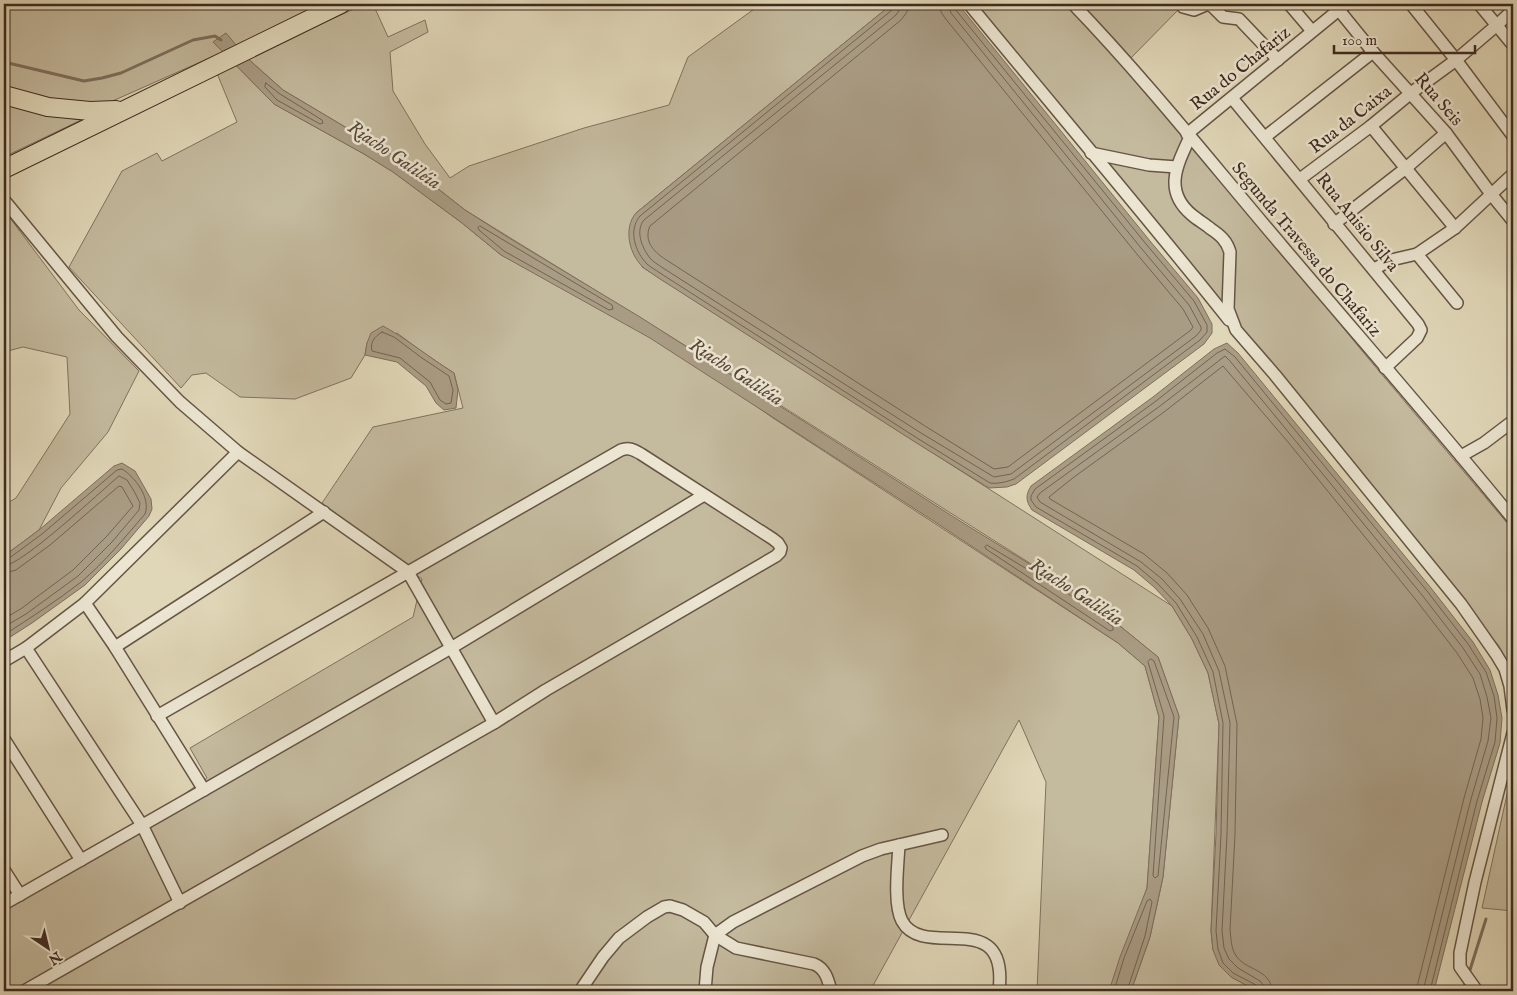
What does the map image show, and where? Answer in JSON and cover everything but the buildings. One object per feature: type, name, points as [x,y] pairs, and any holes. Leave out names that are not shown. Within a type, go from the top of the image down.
[{"type":"main road","points":[[4,169],[341,4]]},
{"type":"main road","points":[[4,95],[48,107],[90,111],[122,110]]},
{"type":"street","points":[[969,4],[1091,153],[1150,221],[1236,330],[1287,389],[1461,604],[1496,654],[1504,669],[1510,686],[1513,710]]},
{"type":"street","name":"Segunda Travessa do Chafariz","points":[[1073,4],[1100,32],[1189,136],[1513,519]]},
{"type":"street","points":[[1289,4],[1312,31]]},
{"type":"street","points":[[1411,4],[1513,136]]},
{"type":"street","points":[[1479,4],[1513,45]]},
{"type":"street","name":"Rua do Chafariz","points":[[1183,7],[1194,10],[1210,5],[1223,17],[1236,18],[1278,60]]},
{"type":"street","name":"Rua do Chafariz","points":[[1189,136],[1339,6]]},
{"type":"street","name":"Rua Seis","points":[[1339,6],[1373,52],[1446,133],[1513,221]]},
{"type":"street","name":"Rua da Caixa","points":[[1300,179],[1456,60],[1513,10]]},
{"type":"street","points":[[1265,138],[1373,52]]},
{"type":"street","name":"Rua Anisio Silva","points":[[1232,98],[1421,328],[1417,338],[1385,368]]},
{"type":"street","points":[[1371,126],[1455,228]]},
{"type":"street","points":[[1334,224],[1406,168],[1446,133]]},
{"type":"street","points":[[1189,136],[1177,167],[1174,189],[1184,207],[1218,233],[1229,246],[1228,308],[1236,330]]},
{"type":"street","points":[[1091,153],[1149,165],[1177,167]]},
{"type":"street","points":[[1374,269],[1391,260],[1417,254],[1455,228],[1513,174]]},
{"type":"street","points":[[4,200],[117,337],[180,402],[238,452],[408,572],[494,722]]},
{"type":"street","points":[[1417,254],[1457,303]]},
{"type":"street","points":[[1461,456],[1484,443],[1513,421]]},
{"type":"street","points":[[24,991],[494,722],[780,552],[780,546],[773,539],[641,454],[626,448],[157,716]]},
{"type":"street","points":[[4,661],[26,648],[85,603],[238,452]]},
{"type":"street","points":[[4,904],[450,648],[704,495]]},
{"type":"street","points":[[115,647],[324,512]]},
{"type":"street","points":[[85,603],[115,647],[204,790]]},
{"type":"street","points":[[26,648],[142,825],[180,903]]},
{"type":"street","points":[[1474,987],[1460,967],[1460,952],[1475,882],[1513,733]]},
{"type":"street","points":[[4,739],[81,860]]},
{"type":"street","points":[[705,991],[707,967],[715,935],[733,922],[850,862],[881,849],[942,835]]},
{"type":"street","points":[[899,845],[898,908],[902,922],[920,935],[983,942],[993,950],[997,958],[1000,982],[999,991]]},
{"type":"street","points":[[4,870],[20,895]]},
{"type":"street","points":[[580,991],[619,938],[647,917],[664,907],[670,906],[683,910],[704,922],[715,935],[741,950],[820,966],[827,976],[831,991]]},
{"type":"shaded area","points":[[4,4],[331,4],[90,111],[4,95]]},
{"type":"shaded area","points":[[365,4],[373,4],[388,37],[425,20],[428,32],[390,52],[393,91],[425,144],[450,178],[469,166],[584,128],[669,105],[688,57],[761,4],[892,4],[636,213],[642,267],[1172,606],[1192,639],[1208,673],[1219,724],[1211,931],[1213,950],[1231,977],[1257,991],[1131,991],[1150,937],[1163,877],[1179,716],[1158,657],[1088,600],[720,367],[465,210],[404,162],[283,90],[246,57]]},
{"type":"shaded area","points":[[971,4],[1069,4],[1122,57],[1081,4],[1184,4],[1126,63],[1363,352],[1513,530],[1513,677],[1499,646],[1431,567]]},
{"type":"shaded area","points":[[234,63],[274,104],[393,172],[462,223],[501,255],[658,337],[773,418],[1118,643],[1145,666],[1159,717],[1147,888],[1111,991],[1037,991],[1046,782],[1019,720],[870,991],[4,991],[4,910],[94,858],[207,778],[190,748],[413,617],[422,579],[322,503],[373,427],[463,408],[454,373],[397,333],[367,343],[365,355],[351,378],[295,399],[240,397],[206,373],[192,375],[181,388],[69,267],[122,171],[157,153],[162,161],[237,122],[216,71]]},
{"type":"shaded area","points":[[4,101],[61,117],[81,120],[4,157]]},
{"type":"shaded area","points":[[4,210],[79,310],[139,371],[108,432],[61,488],[39,530],[4,556],[4,505],[16,498],[70,414],[67,357],[23,347],[4,352]]},
{"type":"shaded area","points":[[1513,767],[1513,911],[1482,908]]},
{"type":"water","points":[[892,4],[958,4],[1198,298],[1212,324],[1212,333],[1204,344],[1016,484],[1007,487],[989,488],[915,442],[657,277],[639,263],[631,249],[630,226],[636,213]]},
{"type":"water","points":[[226,33],[246,57],[283,90],[404,162],[465,210],[509,238],[640,317],[968,526],[1088,600],[1158,657],[1179,716],[1163,877],[1150,937],[1131,991],[1109,991],[1147,888],[1159,717],[1145,666],[1118,643],[650,338],[501,255],[462,223],[393,172],[274,104],[213,42]]},
{"type":"water","points":[[383,326],[454,373],[458,390],[456,408],[444,410],[436,403],[426,386],[397,362],[365,355],[371,333]]},
{"type":"water","points":[[1227,343],[1238,353],[1473,642],[1490,670],[1498,695],[1502,718],[1500,743],[1482,802],[1434,991],[1257,991],[1231,977],[1219,965],[1213,950],[1211,931],[1219,724],[1208,673],[1192,639],[1172,606],[1154,587],[1134,570],[1032,510],[1027,501],[1031,486],[1153,397],[1214,349]]},
{"type":"water","points":[[122,463],[135,471],[151,499],[152,509],[149,516],[121,549],[85,585],[4,641],[4,556],[39,530],[114,466]]},
{"type":"waterway","name":"Riacho Galiléia","points":[[4,62],[84,81],[121,73],[193,40],[215,36],[221,40]]},
{"type":"waterway","points":[[1469,973],[1486,919]]},
{"type":"waterway","points":[[1463,991],[1466,981]]}]
